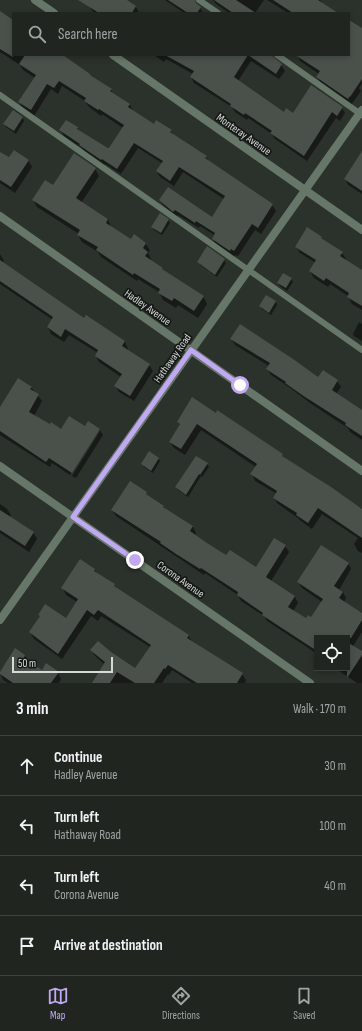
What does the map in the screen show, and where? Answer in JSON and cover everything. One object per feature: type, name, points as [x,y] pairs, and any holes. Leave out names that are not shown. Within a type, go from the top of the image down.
[{"type":"street","points":[[35,0],[53,12]]},
{"type":"street","name":"Monteray Avenue","points":[[114,56],[362,230]]},
{"type":"street","name":"Hathaway Road","points":[[0,620],[361,113]]},
{"type":"street","name":"Hadley Avenue","points":[[0,216],[362,471]]},
{"type":"street","name":"Corona Avenue","points":[[0,466],[310,683]]},
{"type":"lane","points":[[199,0],[217,12]]},
{"type":"lane","points":[[278,56],[361,113]]},
{"type":"lane","points":[[0,96],[362,350]]},
{"type":"building","points":[[78,0],[127,0],[136,6],[133,12],[97,12]]},
{"type":"building","points":[[168,0],[195,0],[201,7],[198,12],[186,12]]},
{"type":"building","points":[[214,0],[236,0],[254,12],[232,12]]},
{"type":"building","points":[[273,0],[318,0],[336,12],[291,12]]},
{"type":"building","points":[[0,11],[12,19],[13,57],[0,49]]},
{"type":"building","points":[[350,21],[362,28],[362,79],[350,97],[348,99],[316,77],[320,71],[297,56],[350,56]]},
{"type":"building","points":[[24,56],[64,56],[112,89],[110,91],[130,104],[128,107],[154,124],[156,120],[172,130],[170,132],[207,156],[205,158],[273,204],[258,228],[252,224],[234,251],[231,249],[230,251],[212,239],[215,233],[196,221],[195,223],[175,210],[173,212],[159,200],[168,187],[212,217],[225,196],[179,167],[170,181],[156,171],[163,161],[134,143],[117,169],[102,159],[101,160],[59,130],[66,120],[78,127],[77,129],[109,148],[124,125],[84,101],[86,98],[59,81],[54,88],[47,84],[31,110],[18,102],[36,75],[19,64]]},
{"type":"building","points":[[167,56],[247,56],[234,77],[284,112],[286,108],[293,113],[311,85],[343,107],[337,116],[332,112],[304,156],[270,133],[272,131],[245,113],[244,115],[230,106],[231,104],[190,77],[194,71]]},
{"type":"building","points":[[249,56],[272,56],[282,64],[276,74]]},
{"type":"building","points":[[13,110],[23,117],[14,131],[3,124]]},
{"type":"building","points":[[14,150],[29,160],[11,187],[0,180],[0,152],[9,157]]},
{"type":"building","points":[[362,151],[362,191],[344,179]]},
{"type":"building","points":[[74,153],[96,168],[76,198],[108,219],[106,223],[131,239],[134,234],[146,243],[143,248],[148,252],[145,256],[163,268],[162,269],[204,296],[194,311],[174,298],[172,301],[158,293],[160,289],[134,273],[133,275],[96,250],[98,247],[77,235],[80,230],[32,200],[45,180],[53,185]]},
{"type":"building","points":[[160,213],[169,219],[161,233],[151,227]]},
{"type":"building","points":[[307,227],[343,252],[340,256],[362,270],[362,306],[347,297],[349,293],[326,278],[324,281],[309,271],[316,260],[295,247]]},
{"type":"building","points":[[207,246],[225,259],[215,275],[197,262]]},
{"type":"building","points":[[0,260],[84,318],[86,315],[125,341],[122,346],[150,364],[130,396],[114,386],[122,374],[95,356],[98,350],[65,329],[61,337],[47,327],[53,317],[0,281]]},
{"type":"building","points":[[283,273],[292,278],[286,288],[277,283]]},
{"type":"building","points":[[266,295],[276,301],[269,313],[259,306]]},
{"type":"building","points":[[240,324],[318,377],[323,370],[338,380],[332,390],[362,410],[362,436],[345,425],[346,423],[305,397],[266,369],[270,363],[230,339]]},
{"type":"building","points":[[18,378],[32,387],[30,389],[39,394],[29,412],[50,424],[51,422],[61,429],[69,416],[85,426],[88,421],[100,429],[72,473],[49,458],[46,462],[0,431],[0,407]]},
{"type":"building","points":[[192,397],[216,413],[217,410],[283,454],[282,456],[331,487],[362,509],[362,538],[318,508],[308,523],[296,515],[297,513],[273,498],[277,491],[250,474],[257,464],[197,424],[181,449],[169,442],[180,424],[177,422]]},
{"type":"building","points":[[149,451],[159,458],[151,471],[141,464]]},
{"type":"building","points":[[196,456],[208,463],[186,495],[175,487]]},
{"type":"building","points":[[130,481],[147,492],[146,494],[164,506],[163,507],[193,526],[190,531],[207,543],[226,555],[230,550],[256,567],[274,538],[286,545],[266,577],[295,596],[288,607],[306,618],[308,615],[311,617],[323,599],[297,582],[321,545],[349,563],[334,586],[343,592],[339,598],[362,613],[362,620],[351,638],[350,635],[314,635],[314,649],[262,615],[263,613],[237,595],[238,592],[176,554],[160,543],[161,542],[111,510]]},
{"type":"building","points":[[0,510],[34,532],[25,546],[0,530]]},
{"type":"building","points":[[80,559],[95,569],[94,571],[115,584],[114,586],[189,635],[187,638],[243,673],[237,683],[197,683],[168,665],[165,669],[164,668],[154,683],[135,683],[117,672],[110,683],[92,683],[105,662],[90,650],[98,641],[111,652],[135,668],[151,645],[98,610],[94,615],[87,610],[58,654],[29,632],[40,616],[38,615],[45,604],[66,618],[78,599],[61,588]]},
{"type":"building","points":[[350,644],[362,651],[362,655],[347,678],[347,671],[350,671]]},
{"type":"building","points":[[15,648],[25,655],[24,658],[42,670],[46,663],[59,672],[51,683],[13,683],[0,674]]},
{"type":"route","points":[[135,560],[73,517],[191,350],[240,385]]}]
